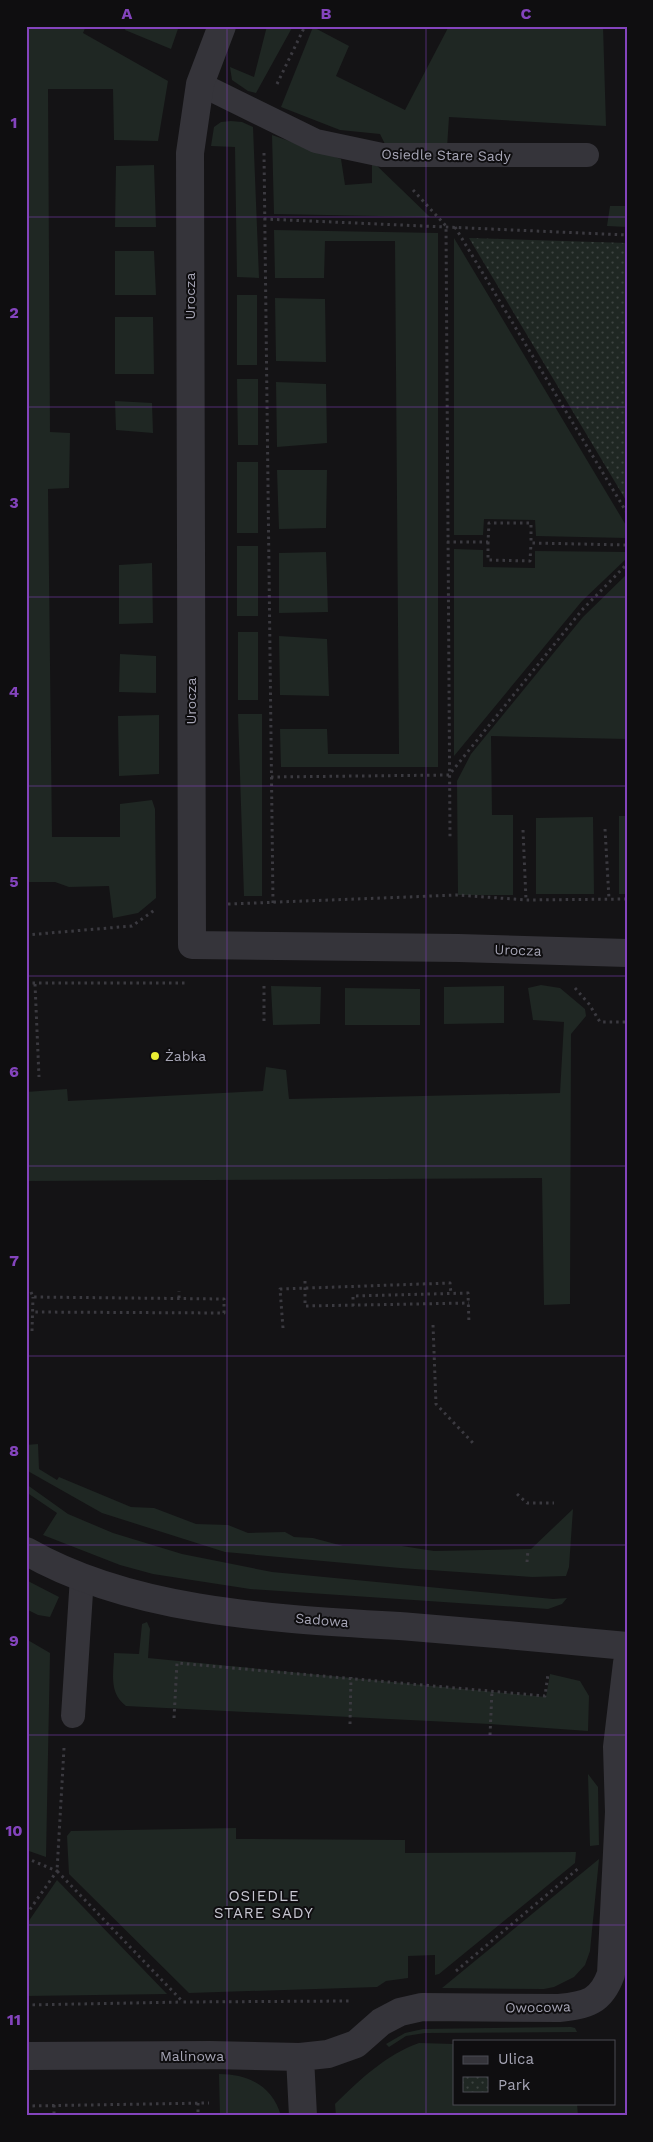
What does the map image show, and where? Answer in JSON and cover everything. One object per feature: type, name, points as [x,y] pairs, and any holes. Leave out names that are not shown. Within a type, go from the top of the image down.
[{"type":"street","name":"Urocza","points":[[222,26],[200,84],[190,152],[192,945],[458,948],[627,953]]},
{"type":"street","name":"Sadowa","points":[[26,1551],[48,1564],[117,1589],[212,1609],[627,1646]]},
{"type":"street","name":"Owocowa","points":[[300,2058],[328,2054],[356,2044],[380,2022],[400,2012],[422,2007],[560,2008],[581,2006],[596,1998],[606,1989],[611,1974],[618,1838],[617,1747],[627,1663]]},
{"type":"street","name":"Malinowa","points":[[26,2056],[210,2055],[300,2058]]},
{"type":"street","points":[[300,2058],[303,2116]]},
{"type":"lane","name":"Osiedle Stare Sady","points":[[200,84],[316,141],[382,156],[587,155]]},
{"type":"lane","points":[[73,1716],[82,1577]]},
{"type":"path","points":[[382,156],[446,226],[448,775],[450,837]]},
{"type":"path","points":[[273,903],[264,219],[627,235]]},
{"type":"path","points":[[455,226],[627,514]]},
{"type":"path","points":[[489,523],[531,523],[531,543],[530,561],[488,560],[489,523]]},
{"type":"path","points":[[448,542],[488,542]]},
{"type":"path","points":[[531,543],[627,545]]},
{"type":"path","points":[[448,775],[582,610],[627,564]]},
{"type":"path","points":[[271,777],[448,775]]},
{"type":"path","points":[[604,829],[609,899]]},
{"type":"path","points":[[523,830],[526,900]]},
{"type":"path","points":[[192,905],[458,895],[526,900],[627,899]]},
{"type":"path","points":[[26,935],[132,926],[160,905]]},
{"type":"path","points":[[264,982],[264,1021]]},
{"type":"path","points":[[35,984],[39,1077]]},
{"type":"path","points":[[305,1281],[305,1306],[468,1303]]},
{"type":"path","points":[[283,1328],[280,1289],[450,1281],[451,1294]]},
{"type":"path","points":[[179,1291],[179,1298]]},
{"type":"path","points":[[31,1292],[33,1298],[32,1331]]},
{"type":"path","points":[[353,1306],[353,1296],[468,1293],[469,1324]]},
{"type":"path","points":[[33,1298],[224,1298],[224,1313],[33,1312]]},
{"type":"path","points":[[433,1325],[436,1404],[474,1443]]},
{"type":"path","points":[[517,1494],[527,1503],[554,1503]]},
{"type":"path","points":[[527,1562],[528,1550]]},
{"type":"path","points":[[174,1718],[177,1663],[351,1677],[545,1696],[550,1667]]},
{"type":"path","points":[[350,1724],[351,1677]]},
{"type":"path","points":[[490,1735],[492,1691]]},
{"type":"path","points":[[26,1915],[57,1871],[65,1744]]},
{"type":"path","points":[[449,1976],[618,1838]]},
{"type":"path","points":[[26,1858],[57,1871],[183,2002]]},
{"type":"path","points":[[26,2005],[358,2000]]},
{"type":"path","points":[[198,2103],[198,2116]]},
{"type":"path","points":[[26,2106],[209,2103]]},
{"type":"path","points":[[54,2105],[54,2116]]},
{"type":"green space","points":[[26,26],[86,26],[83,33],[168,81],[158,141],[114,140],[113,89],[48,89],[50,432],[70,433],[69,488],[48,489],[52,837],[120,837],[120,804],[152,800],[155,809],[156,898],[138,913],[113,918],[109,886],[69,887],[55,882],[26,882]]},
{"type":"green space","points":[[126,26],[179,26],[171,49],[125,30]]},
{"type":"green space","points":[[267,26],[293,26],[256,93],[248,91],[232,80],[230,67],[254,77]]},
{"type":"green space","points":[[449,26],[603,26],[606,126],[449,117],[447,148],[386,146],[380,134],[340,130],[281,107],[313,27],[349,46],[336,76],[405,110]]},
{"type":"green space","points":[[221,122],[242,122],[253,127],[259,278],[237,277],[235,147],[211,146],[214,127]]},
{"type":"green space","points":[[272,135],[341,159],[345,185],[372,183],[372,161],[430,217],[274,214]]},
{"type":"green space","points":[[154,165],[156,227],[115,227],[116,166]]},
{"type":"green space","points":[[610,206],[627,206],[627,227],[607,226]]},
{"type":"green space","points":[[274,230],[438,233],[438,767],[281,767],[280,729],[327,729],[328,754],[399,754],[395,241],[325,241],[324,278],[275,278]]},
{"type":"green space","points":[[454,238],[627,527],[627,538],[536,536],[535,520],[484,519],[483,535],[454,535]]},
{"type":"green space","points":[[469,238],[627,243],[627,502]]},
{"type":"green space","points":[[115,251],[154,251],[156,295],[115,295]]},
{"type":"green space","points":[[237,295],[257,295],[257,365],[237,365]]},
{"type":"green space","points":[[275,298],[325,299],[326,362],[276,361]]},
{"type":"green space","points":[[115,317],[153,317],[154,374],[115,374]]},
{"type":"green space","points":[[237,379],[258,379],[258,445],[238,445]]},
{"type":"green space","points":[[276,382],[326,384],[327,443],[277,447]]},
{"type":"green space","points":[[115,401],[152,403],[153,433],[116,430]]},
{"type":"green space","points":[[237,462],[258,462],[258,533],[237,533]]},
{"type":"green space","points":[[277,470],[327,470],[326,528],[279,529]]},
{"type":"green space","points":[[237,546],[258,546],[258,616],[237,616]]},
{"type":"green space","points":[[454,549],[483,550],[483,567],[535,568],[535,551],[627,552],[627,558],[582,601],[454,756]]},
{"type":"green space","points":[[326,552],[328,612],[279,613],[279,553]]},
{"type":"green space","points":[[152,563],[153,623],[119,624],[119,565]]},
{"type":"green space","points":[[627,574],[627,739],[491,736],[492,815],[513,815],[513,895],[458,895],[457,781],[471,754],[583,617]]},
{"type":"green space","points":[[238,632],[258,632],[258,700],[238,700]]},
{"type":"green space","points":[[279,636],[327,639],[329,696],[280,695]]},
{"type":"green space","points":[[120,654],[156,656],[156,693],[119,692]]},
{"type":"green space","points":[[238,714],[262,714],[262,896],[244,896]]},
{"type":"green space","points":[[159,715],[159,774],[119,776],[118,716]]},
{"type":"green space","points":[[619,816],[627,816],[627,894],[619,894]]},
{"type":"green space","points":[[593,817],[594,894],[536,894],[536,818]]},
{"type":"green space","points":[[541,985],[560,988],[585,1009],[586,1016],[571,1034],[570,1304],[544,1305],[542,1178],[26,1181],[26,1092],[67,1089],[68,1101],[263,1091],[266,1067],[286,1070],[289,1099],[560,1093],[564,1022],[533,1020],[528,988]]},
{"type":"green space","points":[[271,986],[321,987],[320,1024],[273,1025]]},
{"type":"green space","points":[[504,986],[504,1023],[444,1024],[444,987]]},
{"type":"green space","points":[[345,988],[420,989],[420,1025],[345,1025]]},
{"type":"green space","points":[[38,1444],[39,1469],[57,1480],[59,1477],[131,1507],[154,1508],[196,1524],[228,1525],[248,1533],[285,1532],[294,1537],[313,1538],[343,1546],[402,1546],[434,1551],[531,1549],[573,1509],[569,1567],[566,1576],[532,1577],[400,1568],[225,1552],[102,1513],[26,1470],[26,1445]]},
{"type":"green space","points":[[26,1484],[68,1514],[113,1533],[182,1554],[272,1572],[553,1599],[567,1598],[562,1604],[548,1609],[250,1589],[153,1574],[120,1565],[43,1535],[57,1513],[26,1492]]},
{"type":"green space","points":[[26,1580],[59,1597],[50,1617],[38,1615],[26,1609]]},
{"type":"green space","points":[[147,1622],[150,1629],[148,1658],[546,1697],[550,1674],[580,1681],[589,1696],[588,1731],[490,1724],[126,1706],[120,1701],[114,1689],[114,1653],[139,1654],[142,1624]]},
{"type":"green space","points":[[26,1639],[50,1653],[46,1857],[26,1850]]},
{"type":"green space","points":[[588,1774],[598,1787],[599,1845],[590,1846]]},
{"type":"green space","points":[[236,1828],[236,1839],[405,1840],[405,1853],[576,1852],[575,1863],[439,1974],[435,1975],[435,1955],[408,1956],[408,1978],[386,1981],[377,1987],[189,1993],[69,1874],[67,1836],[71,1831]]},
{"type":"green space","points":[[599,1859],[590,1951],[585,1965],[574,1977],[554,1987],[544,1989],[442,1988]]},
{"type":"green space","points":[[57,1880],[167,1994],[26,1996],[26,1925]]},
{"type":"green space","points":[[575,2028],[577,2032],[425,2033],[406,2036],[389,2047],[386,2044],[405,2033],[423,2029]]},
{"type":"green space","points":[[419,2043],[453,2044],[453,2104],[577,2104],[578,2116],[336,2116],[335,2104],[364,2077],[385,2061]]},
{"type":"green space","points":[[219,2074],[240,2076],[258,2084],[272,2097],[281,2116],[220,2116]]},
{"type":"green space","points":[[59,2113],[191,2115],[59,2116]]},
{"type":"place","name":"Żabka","points":[[155,1056]]},
{"type":"district","name":"OSIEDLE STARE SADY","points":[[264,1904]]}]
